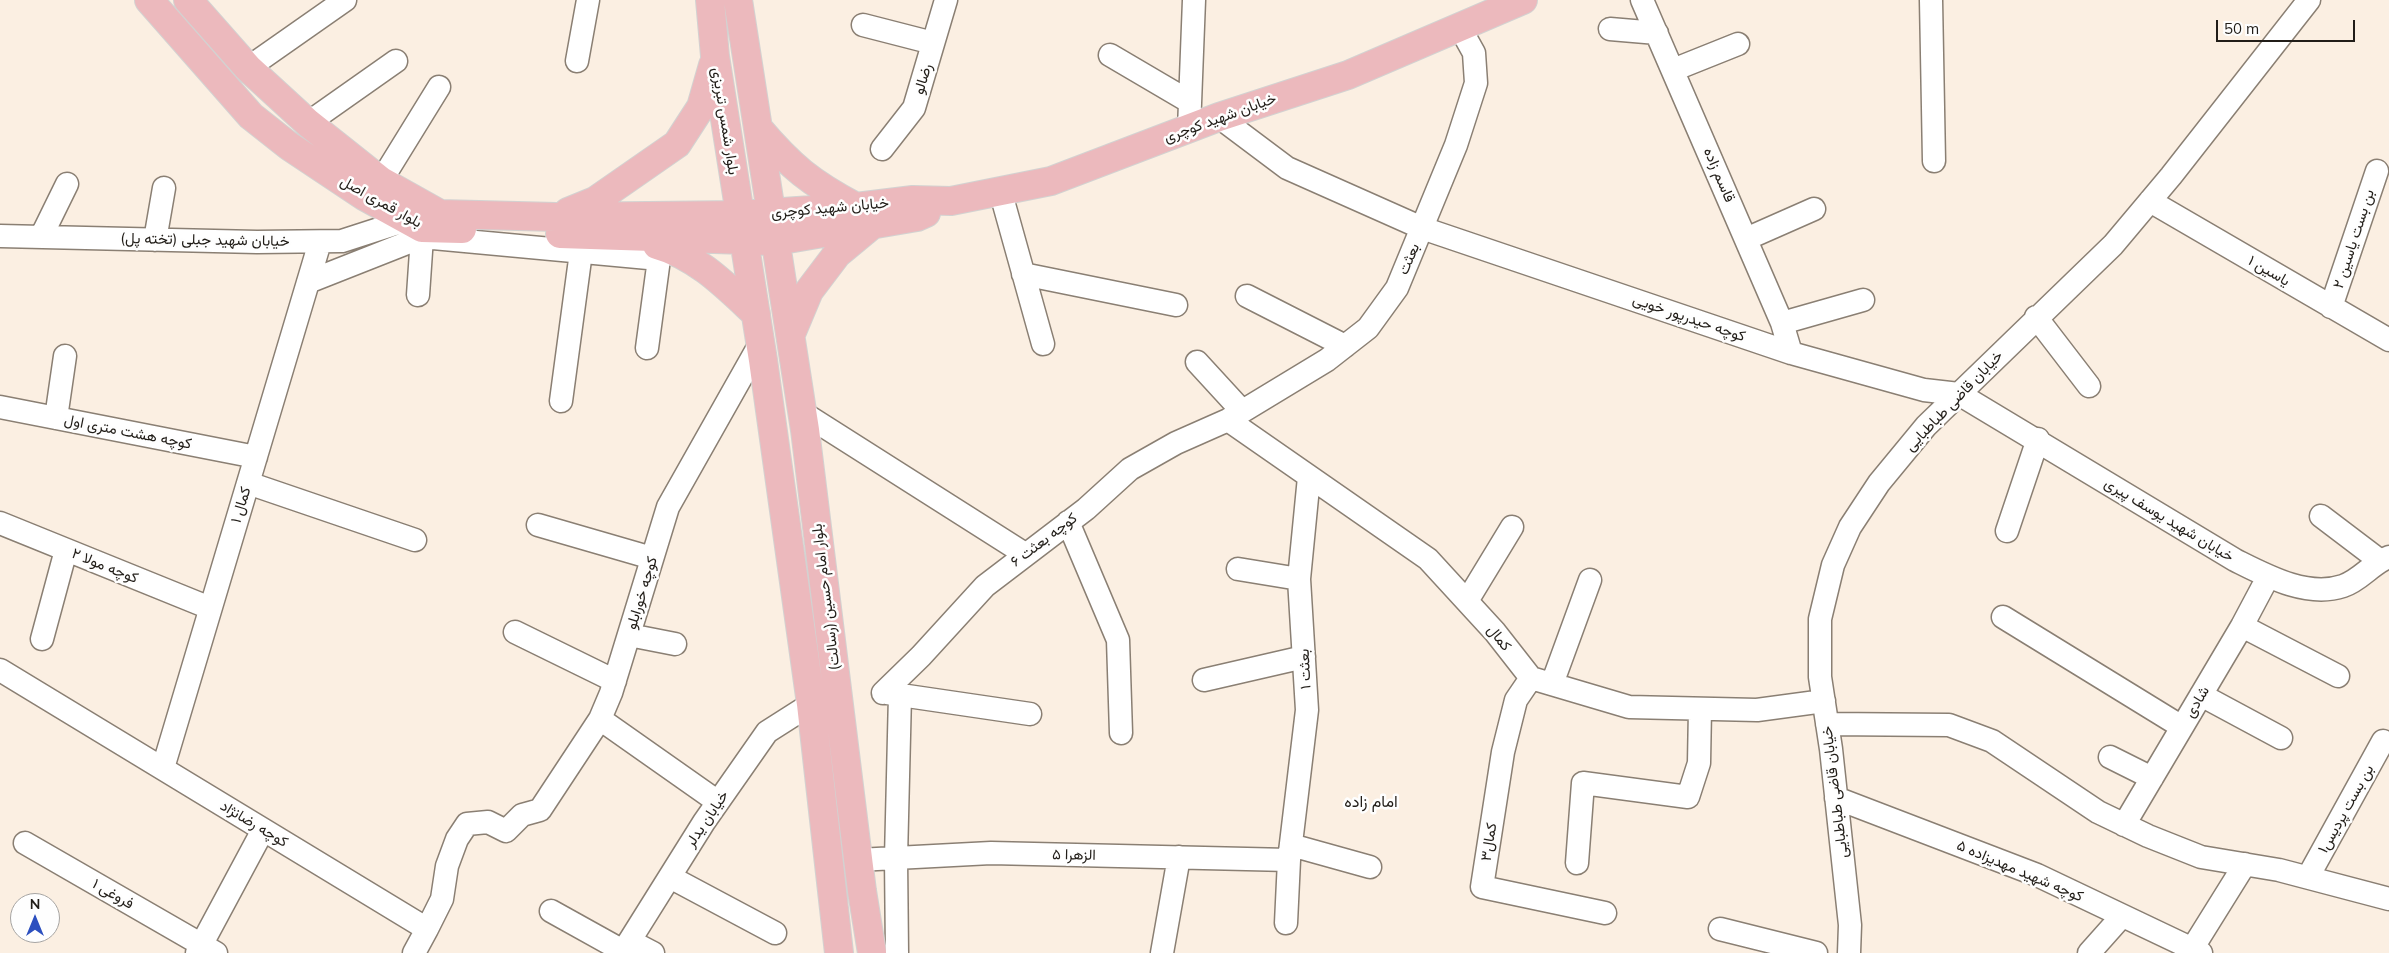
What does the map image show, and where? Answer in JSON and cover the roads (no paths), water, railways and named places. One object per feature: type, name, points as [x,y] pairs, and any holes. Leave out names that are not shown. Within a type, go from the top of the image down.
[{"type":"main road","name":"بلوار قمری اصل","points":[[150,0],[251,116],[289,146],[415,228],[745,242]]},
{"type":"main road","name":"بلوار قمری اصل","points":[[188,0],[248,68],[308,123],[381,181],[440,214],[556,217],[739,215]]},
{"type":"main road","name":"بلوار شمس تبریزی","points":[[710,0],[715,56],[739,215],[745,242]]},
{"type":"main road","name":"بلوار شمس تبریزی","points":[[738,0],[776,242]]},
{"type":"main road","name":"خیابان شهید کوچری","points":[[745,242],[776,242],[913,200],[951,201],[1051,181],[1190,116],[1219,117],[1348,75],[1459,26],[1487,9],[1523,0]]},
{"type":"main road","points":[[556,217],[596,201],[677,144],[701,107],[715,56]]},
{"type":"main road","points":[[758,128],[786,160],[819,187],[864,216],[809,291],[791,334]]},
{"type":"main road","name":"خیابان شهید کوچری","points":[[739,215],[771,213],[864,216]]},
{"type":"main road","points":[[629,237],[677,250],[719,279],[756,314]]},
{"type":"main road","name":"بلوار امام حسین (رسالت)","points":[[745,242],[811,704],[839,953]]},
{"type":"main road","name":"بلوار امام حسین (رسالت)","points":[[776,242],[803,413],[858,860],[872,953]]},
{"type":"street","points":[[248,68],[345,0]]},
{"type":"street","points":[[577,61],[588,0]]},
{"type":"street","name":"رضالو","points":[[882,149],[914,108],[946,0]]},
{"type":"street","points":[[1190,116],[1194,0]]},
{"type":"street","name":"قاسم زاده","points":[[1642,0],[1782,323],[1791,352]]},
{"type":"street","points":[[1931,0],[1934,161]]},
{"type":"street","name":"خیابان قاضی طباطبایی","points":[[1849,953],[1850,925],[1820,677],[1820,619],[1833,565],[1850,527],[1879,483],[1926,426],[2112,245],[2150,201],[2309,0]]},
{"type":"street","points":[[863,25],[933,44]]},
{"type":"street","name":"بعثت","points":[[1235,415],[1327,360],[1368,328],[1397,288],[1456,145],[1476,83],[1474,53],[1459,26]]},
{"type":"street","points":[[1610,29],[1657,33]]},
{"type":"street","points":[[1673,70],[1738,44]]},
{"type":"street","points":[[1110,55],[1190,116]]},
{"type":"street","points":[[308,123],[396,61]]},
{"type":"street","points":[[381,181],[438,87]]},
{"type":"street","name":"کوچه حیدرپور خویی","points":[[1219,117],[1287,168],[1422,228],[1791,352],[1924,390],[1958,394]]},
{"type":"street","name":"بن بست یاسین ۲","points":[[2332,308],[2377,171]]},
{"type":"street","points":[[41,238],[67,184]]},
{"type":"street","points":[[155,240],[164,188]]},
{"type":"street","points":[[1000,190],[1043,344]]},
{"type":"street","name":"یاسین ۱","points":[[2150,201],[2389,340]]},
{"type":"street","points":[[1746,239],[1814,209]]},
{"type":"street","name":"خیابان شهید جبلی (تخته پل)","points":[[0,236],[342,242],[415,228]]},
{"type":"street","points":[[415,228],[418,295]]},
{"type":"street","points":[[308,282],[415,228],[581,252],[659,259],[647,348]]},
{"type":"street","name":"کمال ۱","points":[[163,768],[320,242]]},
{"type":"street","points":[[561,401],[581,252]]},
{"type":"street","points":[[1023,274],[1176,305]]},
{"type":"street","points":[[1248,296],[1345,346]]},
{"type":"street","points":[[1782,323],[1863,300]]},
{"type":"street","points":[[2036,317],[2089,386]]},
{"type":"street","name":"کوچه خورابلو","points":[[427,929],[442,899],[447,866],[457,838],[467,824],[488,822],[506,832],[522,815],[540,810],[600,719],[615,681],[668,507],[760,344]]},
{"type":"street","points":[[56,418],[65,356]]},
{"type":"street","name":"کمال","points":[[1197,362],[1235,415],[1309,477],[1428,559],[1541,681]]},
{"type":"street","name":"خیابان شهید یوسف پیری","points":[[1958,394],[2038,440],[2158,515],[2268,577],[2295,586],[2321,589],[2343,586],[2364,576],[2384,559]]},
{"type":"street","name":"کوچه هشت متری اول","points":[[0,407],[256,457]]},
{"type":"street","points":[[803,413],[1025,554]]},
{"type":"street","name":"کوچه بعثت ۶","points":[[892,694],[922,656],[985,586],[1068,522],[1130,469],[1176,442],[1235,415]]},
{"type":"street","points":[[2007,531],[2038,440]]},
{"type":"street","name":"بعثت ۱","points":[[1286,923],[1290,852],[1307,710],[1299,579],[1309,477]]},
{"type":"street","points":[[248,483],[415,540]]},
{"type":"street","points":[[2321,516],[2384,559]]},
{"type":"street","points":[[1068,522],[1118,640],[1121,733]]},
{"type":"street","name":"کوچه مولا ۲","points":[[0,523],[210,608]]},
{"type":"street","points":[[538,525],[652,558]]},
{"type":"street","points":[[1467,601],[1512,527]]},
{"type":"street","points":[[42,639],[66,550]]},
{"type":"street","points":[[1238,569],[1299,579]]},
{"type":"street","name":"شادی","points":[[2124,825],[2242,626],[2268,577]]},
{"type":"street","points":[[1590,580],[1541,681],[1629,707],[1757,710],[1824,701]]},
{"type":"street","points":[[2003,617],[2182,727]]},
{"type":"street","points":[[2242,626],[2338,676]]},
{"type":"street","points":[[515,632],[615,681]]},
{"type":"street","points":[[629,635],[675,644]]},
{"type":"street","points":[[1204,680],[1304,657]]},
{"type":"street","name":"کوچه رضانژاد","points":[[0,670],[427,929]]},
{"type":"street","name":"کمال۳","points":[[1541,681],[1516,700],[1505,743],[1482,887],[1605,914]]},
{"type":"street","points":[[897,953],[892,694],[1030,714]]},
{"type":"street","points":[[2201,695],[2281,738]]},
{"type":"street","name":"خیابان یدلر","points":[[625,949],[718,802],[767,732],[811,704]]},
{"type":"street","points":[[1577,863],[1583,783],[1688,797],[1699,763],[1700,709]]},
{"type":"street","points":[[600,719],[718,802]]},
{"type":"street","points":[[1827,724],[1949,725],[1992,741],[2098,812],[2124,825],[2201,857],[2308,877],[2389,898]]},
{"type":"street","name":"بن بست پردیس۱","points":[[2308,877],[2383,741]]},
{"type":"street","points":[[2110,757],[2152,778]]},
{"type":"street","name":"کوچه شهید مهدیزاده ۵","points":[[1836,798],[2037,875],[2190,950]]},
{"type":"street","points":[[205,950],[264,830]]},
{"type":"street","name":"فروغی ۱","points":[[25,843],[205,950]]},
{"type":"street","name":"الزهرا ۵","points":[[858,860],[992,853],[1179,857],[1290,852],[1370,867]]},
{"type":"street","points":[[1162,953],[1179,857]]},
{"type":"street","points":[[2190,950],[2245,864]]},
{"type":"street","points":[[670,877],[775,933]]},
{"type":"street","points":[[551,911],[625,949],[653,953]]},
{"type":"street","points":[[2089,953],[2122,916]]},
{"type":"street","points":[[414,953],[427,929]]},
{"type":"street","points":[[1720,929],[1816,953]]},
{"type":"district","name":"امام زاده","points":[[1371,802]]}]
